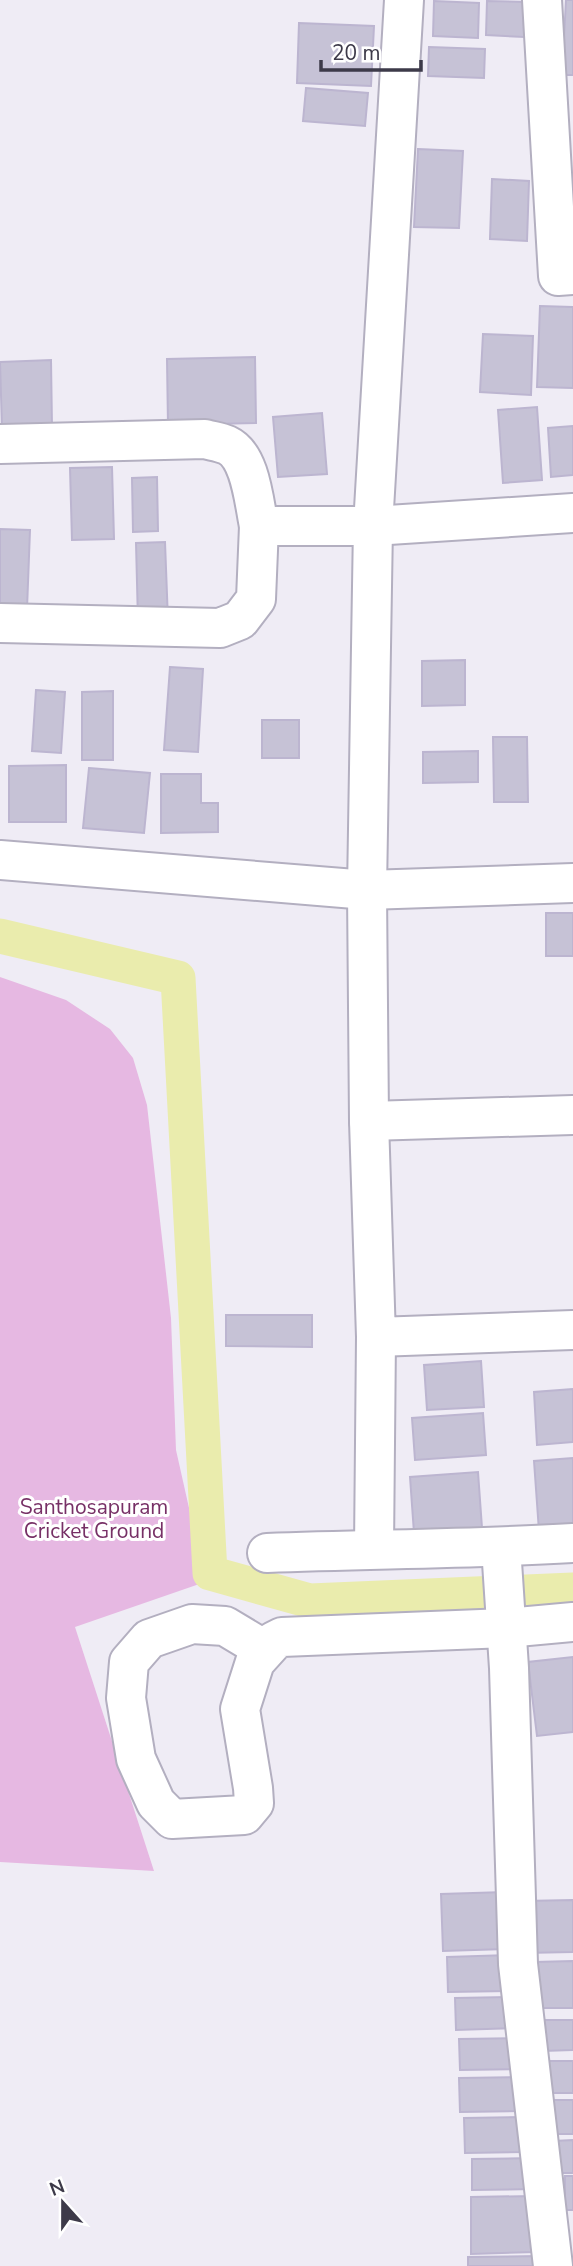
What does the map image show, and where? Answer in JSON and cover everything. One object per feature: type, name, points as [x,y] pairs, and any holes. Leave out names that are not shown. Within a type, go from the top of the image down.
[{"type":"street","points":[[374,1549],[376,1337],[369,1121],[367,890],[373,526],[404,0]]},
{"type":"street","points":[[542,0],[558,276],[573,275]]},
{"type":"street","points":[[0,444],[205,439],[229,446],[240,458],[249,475],[258,526],[256,599],[240,621],[220,628],[0,623]]},
{"type":"street","points":[[258,526],[373,526],[573,513]]},
{"type":"street","points":[[0,860],[367,890],[573,883]]},
{"type":"street","points":[[369,1121],[573,1115]]},
{"type":"street","points":[[376,1337],[573,1330]]},
{"type":"street","points":[[267,1553],[374,1549],[501,1552],[573,1543]]},
{"type":"street","points":[[501,1552],[518,1964],[553,2266]]},
{"type":"street","points":[[265,1650],[225,1626],[192,1624],[149,1639],[129,1662],[127,1698],[136,1759],[156,1803],[172,1819],[244,1815],[254,1803],[240,1709],[255,1662],[274,1640],[282,1637],[505,1617],[573,1622]]},
{"type":"green space","name":"Santhosapuram Cricket Ground","points":[[0,977],[66,1000],[110,1029],[133,1058],[147,1105],[171,1318],[176,1450],[208,1581],[75,1627],[154,1871],[0,1862]]},
{"type":"building","points":[[566,0],[573,0],[573,75],[562,75]]},
{"type":"building","points":[[434,1],[479,3],[478,38],[433,36]]},
{"type":"building","points":[[487,1],[526,2],[524,37],[486,35]]},
{"type":"building","points":[[299,23],[374,26],[371,86],[297,83]]},
{"type":"building","points":[[429,47],[485,49],[484,78],[428,76]]},
{"type":"building","points":[[306,88],[368,93],[365,126],[303,121]]},
{"type":"building","points":[[418,149],[463,151],[459,228],[414,227]]},
{"type":"building","points":[[492,179],[529,181],[527,241],[490,239]]},
{"type":"building","points":[[540,306],[573,307],[573,388],[537,387]]},
{"type":"building","points":[[483,334],[533,336],[531,395],[480,392]]},
{"type":"building","points":[[255,357],[256,423],[168,425],[167,359]]},
{"type":"building","points":[[51,360],[52,428],[2,429],[0,362]]},
{"type":"building","points":[[537,407],[542,480],[503,483],[498,410]]},
{"type":"building","points":[[322,413],[327,474],[278,477],[273,417]]},
{"type":"building","points":[[573,426],[573,475],[551,477],[548,428]]},
{"type":"building","points":[[112,467],[114,539],[72,540],[70,468]]},
{"type":"building","points":[[157,477],[158,531],[133,532],[132,478]]},
{"type":"building","points":[[0,529],[30,530],[27,609],[0,608]]},
{"type":"building","points":[[165,542],[168,621],[138,622],[136,543]]},
{"type":"building","points":[[465,660],[465,705],[422,706],[422,661]]},
{"type":"building","points":[[170,667],[203,669],[198,752],[164,750]]},
{"type":"building","points":[[36,690],[65,692],[61,753],[32,751]]},
{"type":"building","points":[[113,691],[113,760],[82,760],[82,692]]},
{"type":"building","points":[[262,720],[299,720],[299,758],[262,758]]},
{"type":"building","points":[[493,737],[527,737],[528,802],[494,802]]},
{"type":"building","points":[[478,751],[478,782],[423,783],[423,752]]},
{"type":"building","points":[[66,765],[66,822],[9,822],[9,766]]},
{"type":"building","points":[[89,768],[150,773],[144,833],[83,828]]},
{"type":"building","points":[[161,774],[201,774],[201,803],[218,803],[218,832],[161,833]]},
{"type":"building","points":[[546,913],[573,913],[573,956],[546,956]]},
{"type":"building","points":[[226,1315],[312,1315],[312,1347],[226,1346]]},
{"type":"building","points":[[481,1361],[484,1407],[427,1410],[424,1365]]},
{"type":"building","points":[[573,1389],[573,1442],[537,1445],[534,1392]]},
{"type":"building","points":[[483,1413],[486,1455],[415,1460],[412,1418]]},
{"type":"building","points":[[573,1458],[573,1528],[539,1531],[534,1461]]},
{"type":"building","points":[[478,1472],[482,1528],[414,1533],[410,1477]]},
{"type":"building","points":[[573,1657],[573,1732],[537,1736],[528,1662]]},
{"type":"building","points":[[505,1892],[506,1949],[443,1951],[441,1894]]},
{"type":"building","points":[[573,1900],[573,1952],[524,1953],[524,1901]]},
{"type":"building","points":[[509,1955],[510,1991],[448,1992],[447,1957]]},
{"type":"building","points":[[573,1961],[573,2008],[536,2008],[535,1962]]},
{"type":"building","points":[[514,1997],[515,2028],[456,2030],[455,1998]]},
{"type":"building","points":[[543,2020],[573,2020],[573,2050],[543,2051]]},
{"type":"building","points":[[518,2038],[519,2069],[460,2070],[459,2039]]},
{"type":"building","points":[[540,2061],[573,2061],[573,2093],[541,2093]]},
{"type":"building","points":[[518,2077],[519,2111],[460,2112],[459,2078]]},
{"type":"building","points":[[547,2100],[573,2100],[573,2134],[548,2134]]},
{"type":"building","points":[[522,2117],[522,2152],[465,2153],[464,2118]]},
{"type":"building","points":[[573,2140],[573,2173],[554,2173],[554,2141]]},
{"type":"building","points":[[533,2158],[534,2189],[472,2190],[472,2159]]},
{"type":"building","points":[[565,2176],[573,2176],[573,2210],[565,2210]]},
{"type":"building","points":[[533,2196],[535,2252],[471,2254],[471,2197]]},
{"type":"building","points":[[538,2256],[538,2266],[468,2266],[468,2257]]},
{"type":"waterway","points":[[0,936],[178,978],[210,1573],[310,1601],[573,1590]]}]
